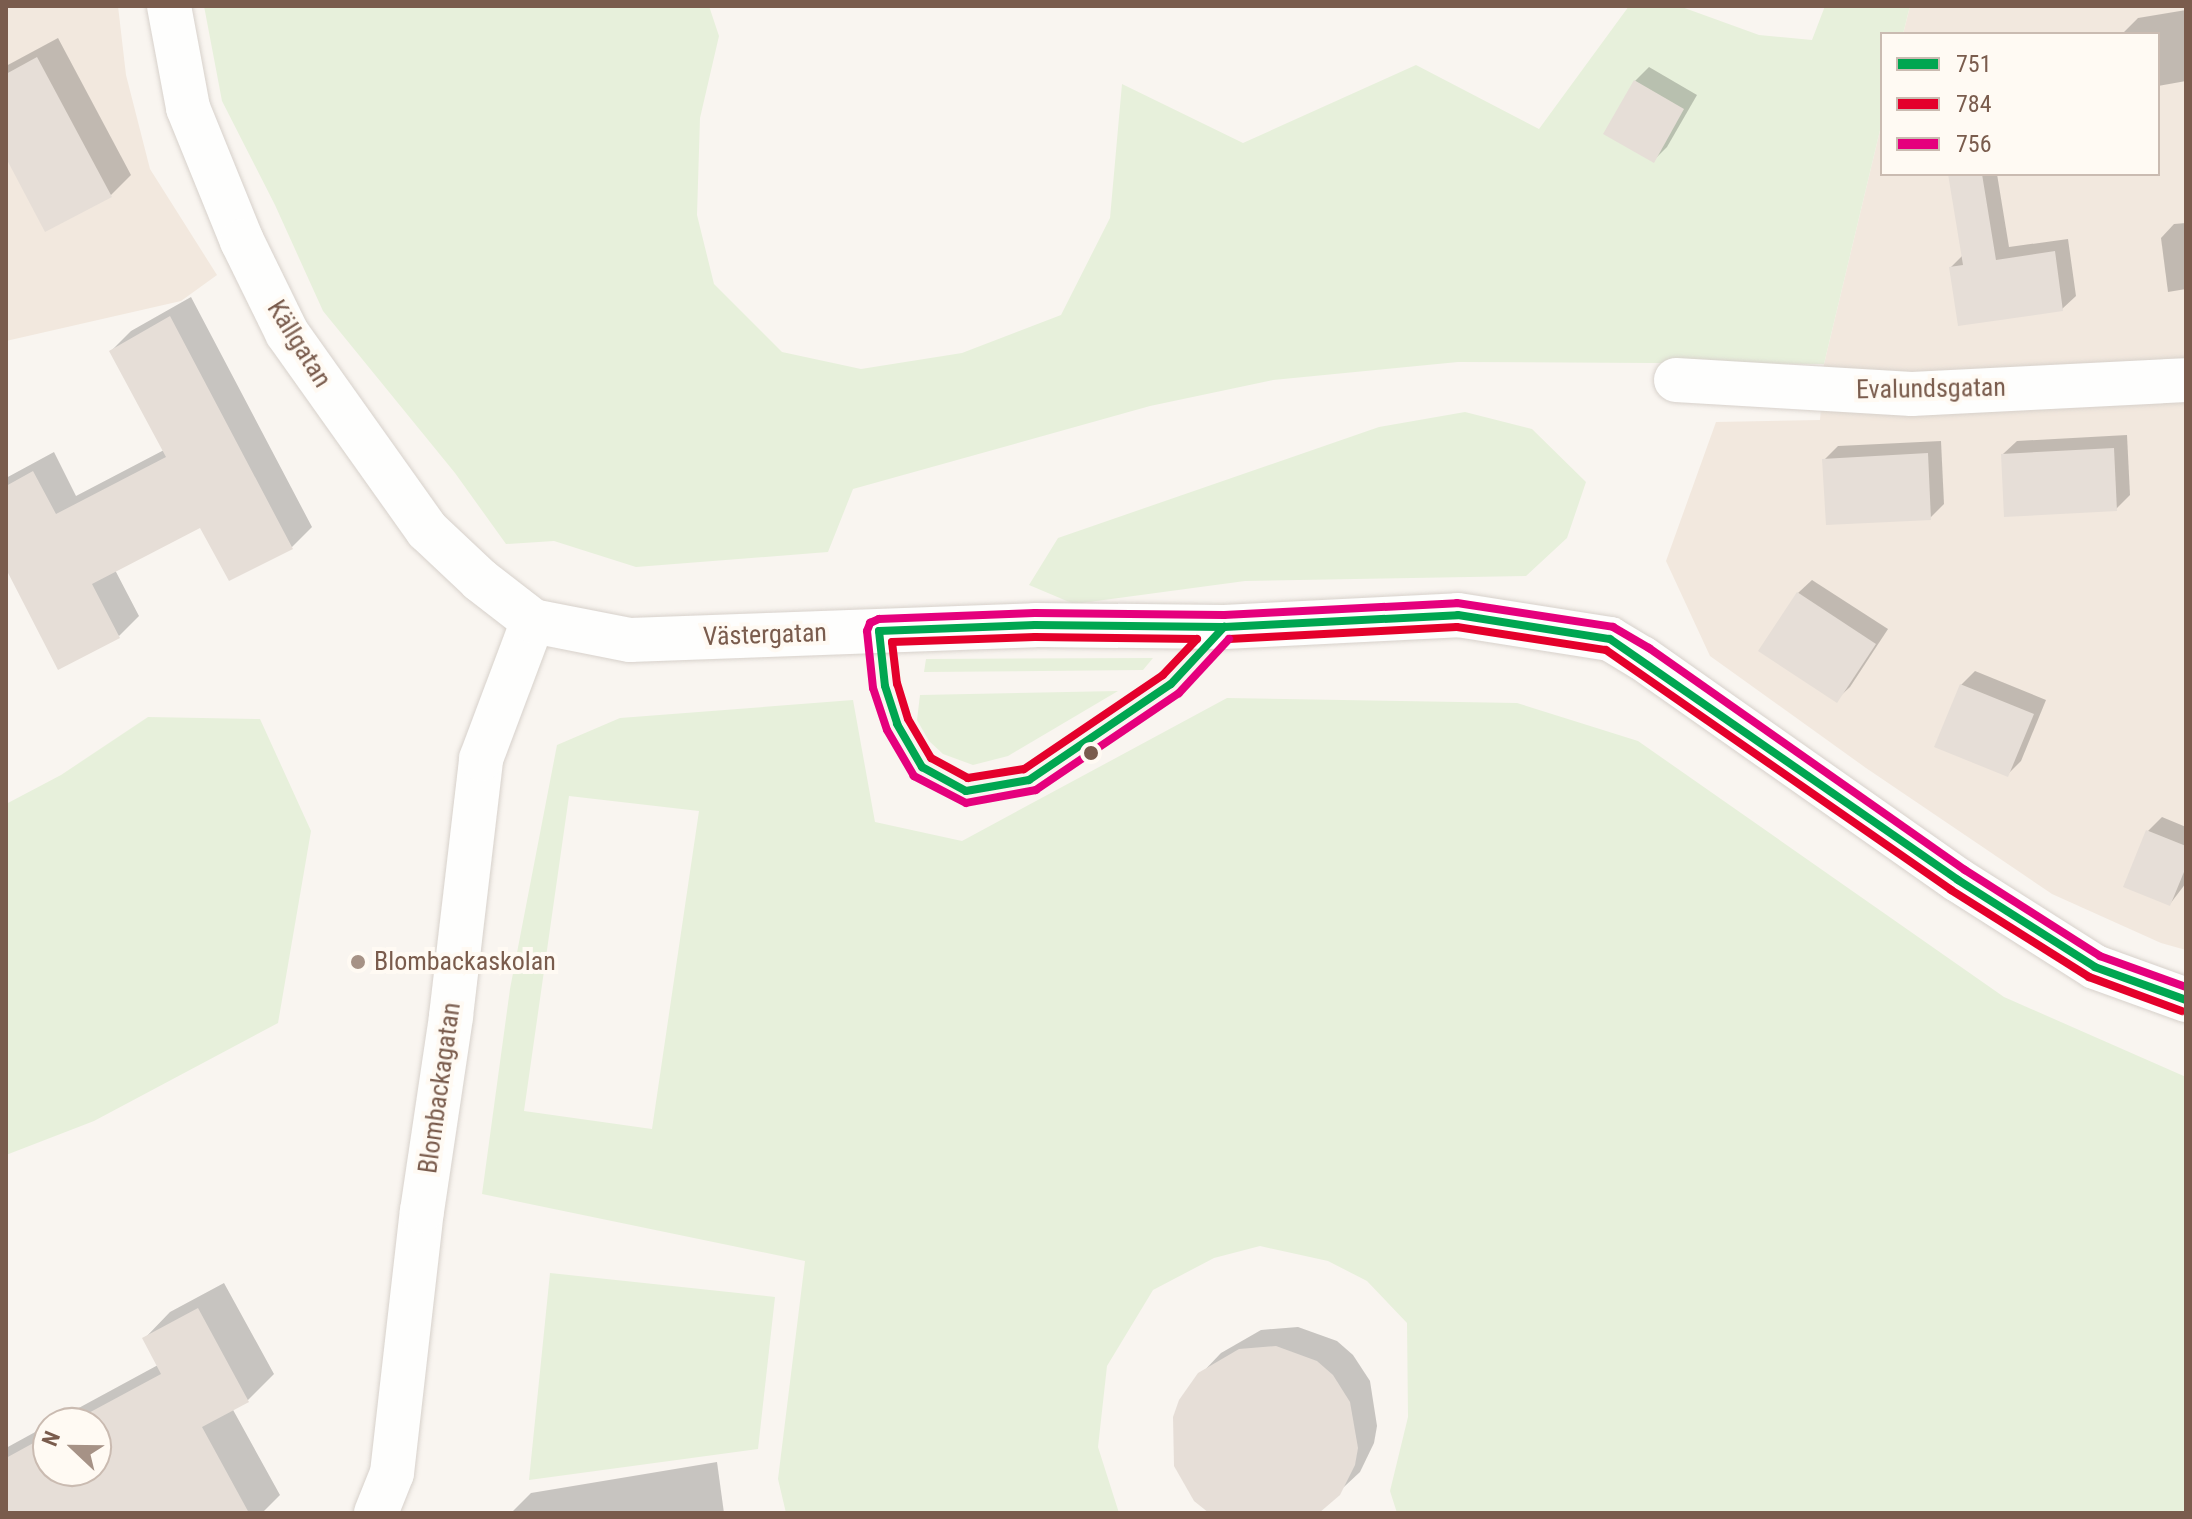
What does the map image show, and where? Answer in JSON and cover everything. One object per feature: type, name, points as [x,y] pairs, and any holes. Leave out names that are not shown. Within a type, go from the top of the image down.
[{"type":"street","name":"Källgatan","points":[[169,6],[188,108],[242,241],[287,333],[427,530],[480,580],[533,621]]},
{"type":"street","name":"Evalundsgatan","points":[[1676,380],[1912,394],[2186,380]]},
{"type":"street","name":"Västergatan","points":[[533,621],[630,640],[1035,625],[1224,627],[1458,615],[1610,639],[1642,658],[1958,880],[2095,967],[2186,1000]]},
{"type":"street","name":"Blombackagatan","points":[[376,1513],[392,1473],[422,1211],[451,1016],[481,759],[533,621]]},
{"type":"shaded area","points":[[6,6],[118,6],[126,75],[150,169],[217,275],[181,301],[6,341]]},
{"type":"shaded area","points":[[1910,6],[2186,6],[2186,950],[2161,943],[2052,894],[1866,768],[1710,656],[1666,561],[1716,422],[1820,420],[1824,364],[1880,130],[1880,176],[2160,176],[2160,32],[1904,32]]},
{"type":"green space","points":[[204,6],[709,6],[719,36],[700,118],[697,215],[714,284],[782,352],[861,369],[962,353],[1061,315],[1110,218],[1122,84],[1243,143],[1416,65],[1539,129],[1629,6],[1679,6],[1759,35],[1812,40],[1825,6],[1910,6],[1904,32],[1880,32],[1880,130],[1824,364],[1458,362],[1273,380],[1150,406],[853,489],[828,552],[636,567],[554,541],[506,544],[455,473],[323,311],[275,205],[222,101]]},
{"type":"green space","points":[[1465,412],[1532,429],[1586,482],[1567,538],[1526,576],[1245,581],[1074,604],[1029,585],[1058,538],[1379,427]]},
{"type":"green space","points":[[1153,658],[1143,670],[924,672],[926,659]]},
{"type":"green space","points":[[1118,691],[1008,756],[973,765],[943,754],[929,741],[917,720],[920,695]]},
{"type":"green space","points":[[1227,698],[1517,703],[1638,741],[2004,997],[2186,1077],[2186,1513],[1397,1513],[1390,1491],[1408,1417],[1407,1323],[1367,1281],[1328,1261],[1260,1246],[1214,1258],[1153,1290],[1107,1366],[1098,1447],[1119,1513],[786,1513],[778,1479],[805,1261],[482,1194],[510,989],[557,745],[620,718],[853,700],[875,822],[962,841]],"holes":[[[569,796],[699,811],[652,1129],[524,1111]]]},
{"type":"green space","points":[[148,717],[260,719],[311,831],[278,1023],[94,1121],[6,1155],[6,804],[61,775]]},
{"type":"green space","points":[[550,1273],[775,1297],[758,1449],[529,1480]]},
{"type":"building","points":[[37,57],[112,197],[45,232],[6,158],[6,74]]},
{"type":"building","points":[[1634,80],[1684,109],[1654,163],[1603,134]]},
{"type":"building","points":[[1948,176],[1982,176],[1996,260],[2055,251],[2063,311],[1958,326],[1949,267],[1963,265]]},
{"type":"building","points":[[170,316],[293,549],[229,581],[200,528],[92,584],[120,638],[58,670],[6,569],[6,486],[33,471],[56,514],[166,457],[109,351]]},
{"type":"building","points":[[2114,448],[2117,511],[2004,517],[2001,454]]},
{"type":"building","points":[[1928,453],[1931,520],[1826,525],[1822,459]]},
{"type":"building","points":[[1797,592],[1876,644],[1837,703],[1758,651]]},
{"type":"building","points":[[1960,684],[2034,714],[2008,777],[1934,747]]},
{"type":"building","points":[[2146,830],[2186,846],[2186,867],[2170,906],[2123,887]]},
{"type":"building","points":[[198,1308],[249,1402],[202,1427],[249,1513],[6,1513],[6,1458],[32,1444],[32,1487],[112,1487],[112,1407],[100,1407],[161,1374],[142,1338]]},
{"type":"building","points":[[1276,1346],[1317,1361],[1333,1375],[1350,1402],[1358,1448],[1355,1465],[1340,1495],[1319,1513],[1209,1513],[1194,1501],[1174,1466],[1173,1417],[1179,1400],[1198,1373],[1239,1349]]},
{"type":"transit line","name":"756","points":[[1229,639],[1179,693],[1036,790],[966,803],[914,776],[887,730],[873,688],[867,631],[870,623],[879,619],[1035,613],[1224,615],[1457,603],[1613,627],[1649,648],[1965,870],[2100,956],[2186,987]]},
{"type":"transit line","name":"751","points":[[879,631],[1035,625],[1224,627],[1458,615],[1610,639],[1958,880],[2095,967],[2186,1000]]},
{"type":"transit line","name":"751","points":[[879,631],[885,686],[897,724],[922,767],[966,791],[1029,780],[1171,684],[1224,627]]},
{"type":"transit line","name":"784","points":[[1229,639],[1457,627],[1606,650],[1951,890],[2089,977],[2182,1011]]},
{"type":"transit line","name":"784","points":[[1035,637],[1197,639],[1163,675],[1024,769],[968,778],[931,758],[908,719],[897,684],[892,642],[1035,637]]},
{"type":"place","name":"Blombackaskolan","points":[[358,962]]}]
